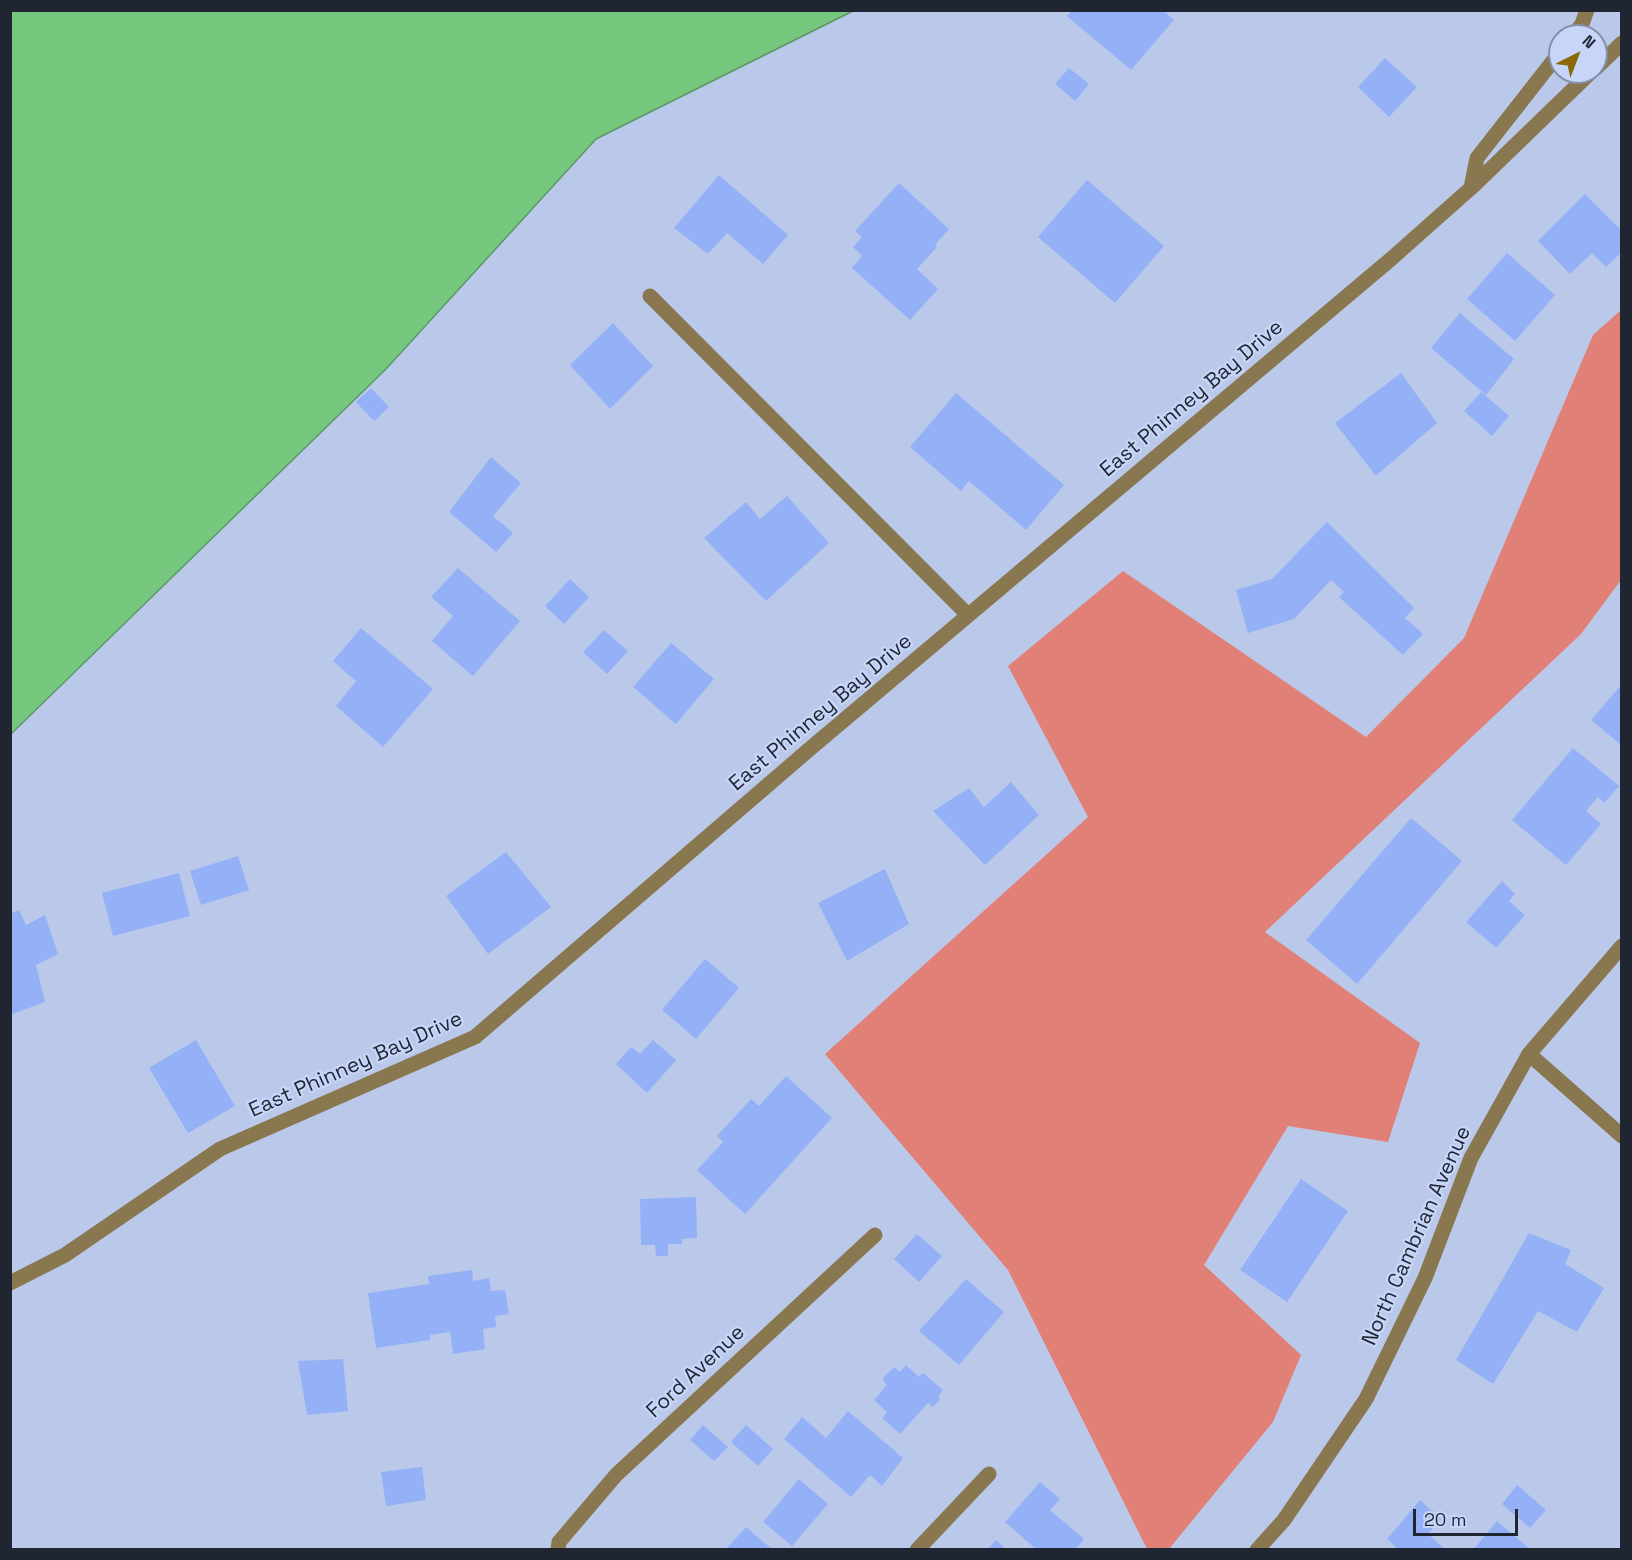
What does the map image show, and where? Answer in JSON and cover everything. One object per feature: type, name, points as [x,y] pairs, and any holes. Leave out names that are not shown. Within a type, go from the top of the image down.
[{"type":"street","points":[[1608,56],[1622,43]]},
{"type":"street","points":[[1471,188],[1477,158],[1548,67]]},
{"type":"street","name":"East Phinney Bay Drive","points":[[10,1283],[65,1255],[220,1149],[475,1037],[968,615],[1391,259],[1471,188],[1579,84]]},
{"type":"street","points":[[650,296],[968,615]]},
{"type":"street","name":"North Cambrian Avenue","points":[[1257,1550],[1284,1520],[1366,1400],[1425,1278],[1471,1158],[1529,1054],[1622,946]]},
{"type":"street","points":[[1529,1054],[1622,1136]]},
{"type":"street","name":"Ford Avenue","points":[[558,1550],[559,1542],[615,1475],[875,1235]]},
{"type":"street","points":[[917,1550],[988,1474]]},
{"type":"shaded area","points":[[11,10],[853,11],[596,139],[386,369],[11,734]]},
{"type":"shaded area","points":[[1621,310],[1621,580],[1581,634],[1265,932],[1420,1043],[1388,1142],[1288,1126],[1204,1265],[1301,1355],[1273,1422],[1169,1549],[1147,1549],[1008,1270],[825,1054],[1088,817],[1008,666],[1123,571],[1366,737],[1464,638],[1593,335]]},
{"type":"building","points":[[1072,10],[1163,10],[1174,20],[1131,70],[1067,16]]},
{"type":"building","points":[[1385,58],[1417,87],[1389,117],[1358,87]]},
{"type":"building","points":[[1069,68],[1089,84],[1075,101],[1055,84]]},
{"type":"building","points":[[719,175],[788,235],[763,264],[727,233],[708,254],[674,228]]},
{"type":"building","points":[[1087,180],[1164,246],[1115,303],[1038,237]]},
{"type":"building","points":[[899,183],[949,229],[935,245],[937,247],[917,269],[938,289],[910,320],[852,268],[862,256],[853,247],[862,237],[855,231]]},
{"type":"building","points":[[1585,194],[1622,231],[1622,252],[1606,267],[1592,253],[1570,274],[1538,241]]},
{"type":"building","points":[[1507,253],[1555,295],[1515,341],[1467,299]]},
{"type":"building","points":[[1460,313],[1514,359],[1486,395],[1431,348]]},
{"type":"building","points":[[613,323],[653,366],[610,409],[570,365]]},
{"type":"building","points":[[1401,373],[1437,423],[1376,476],[1335,423]]},
{"type":"building","points":[[371,388],[389,407],[374,421],[356,402]]},
{"type":"building","points":[[1481,392],[1509,416],[1492,436],[1464,411]]},
{"type":"building","points":[[956,393],[1064,485],[1026,530],[969,481],[961,491],[910,447]]},
{"type":"building","points":[[491,457],[521,483],[493,516],[513,533],[496,552],[449,512]]},
{"type":"building","points":[[787,496],[829,543],[766,601],[704,538],[746,502],[760,519]]},
{"type":"building","points":[[1327,522],[1414,608],[1405,618],[1423,634],[1403,655],[1339,597],[1344,592],[1331,580],[1294,619],[1248,633],[1236,590],[1272,579]]},
{"type":"building","points":[[458,568],[520,621],[473,676],[432,641],[453,616],[431,597]]},
{"type":"building","points":[[570,579],[589,597],[564,624],[545,606]]},
{"type":"building","points":[[361,628],[433,689],[383,747],[336,706],[356,681],[333,661]]},
{"type":"building","points":[[604,630],[628,651],[607,674],[583,652]]},
{"type":"building","points":[[671,643],[714,679],[676,724],[633,687]]},
{"type":"building","points":[[1622,684],[1622,746],[1591,720]]},
{"type":"building","points":[[1573,748],[1619,786],[1604,803],[1598,797],[1586,811],[1601,824],[1566,865],[1512,820]]},
{"type":"building","points":[[1011,782],[1039,815],[985,865],[933,811],[969,788],[984,807]]},
{"type":"building","points":[[1411,818],[1462,861],[1357,984],[1306,940]]},
{"type":"building","points":[[506,852],[551,907],[488,954],[446,896]]},
{"type":"building","points":[[238,856],[249,890],[201,905],[190,871]]},
{"type":"building","points":[[885,869],[909,924],[847,961],[818,903]]},
{"type":"building","points":[[179,873],[190,916],[113,936],[102,893]]},
{"type":"building","points":[[1502,881],[1515,894],[1509,901],[1525,915],[1496,948],[1466,922]]},
{"type":"building","points":[[19,910],[26,925],[45,915],[58,954],[36,965],[45,1002],[10,1015],[10,914]]},
{"type":"building","points":[[705,959],[739,988],[696,1039],[662,1010]]},
{"type":"building","points":[[196,1040],[235,1106],[188,1133],[149,1068]]},
{"type":"building","points":[[653,1040],[676,1060],[647,1093],[616,1064],[631,1047],[640,1054]]},
{"type":"building","points":[[786,1076],[832,1118],[745,1214],[697,1170],[723,1142],[717,1136],[751,1099],[759,1106]]},
{"type":"building","points":[[1301,1179],[1348,1211],[1287,1302],[1240,1270]]},
{"type":"building","points":[[696,1197],[697,1238],[682,1239],[682,1244],[668,1244],[668,1256],[656,1256],[655,1245],[641,1245],[640,1199]]},
{"type":"building","points":[[1529,1233],[1571,1250],[1565,1264],[1604,1288],[1577,1332],[1538,1311],[1493,1384],[1456,1360]]},
{"type":"building","points":[[917,1234],[942,1256],[919,1282],[894,1259]]},
{"type":"building","points":[[472,1270],[473,1281],[489,1278],[491,1291],[505,1290],[509,1314],[495,1316],[496,1327],[483,1329],[485,1349],[453,1354],[450,1332],[430,1335],[430,1340],[376,1348],[368,1293],[429,1284],[428,1276]]},
{"type":"building","points":[[966,1279],[1004,1312],[959,1365],[919,1331]]},
{"type":"building","points":[[343,1359],[348,1411],[307,1415],[298,1361]]},
{"type":"building","points":[[906,1365],[919,1377],[923,1373],[943,1390],[938,1396],[940,1399],[933,1407],[928,1403],[900,1434],[882,1418],[887,1412],[874,1400],[887,1385],[882,1379],[894,1367],[900,1372]]},
{"type":"building","points":[[848,1411],[903,1458],[882,1486],[870,1475],[851,1497],[784,1439],[802,1417],[826,1438]]},
{"type":"building","points":[[703,1425],[728,1447],[714,1461],[690,1440]]},
{"type":"building","points":[[746,1425],[773,1449],[758,1466],[731,1442]]},
{"type":"building","points":[[422,1467],[426,1500],[386,1506],[381,1472]]},
{"type":"building","points":[[799,1479],[828,1504],[792,1546],[763,1522]]},
{"type":"building","points":[[1040,1482],[1060,1499],[1050,1510],[1084,1539],[1075,1550],[1037,1550],[1005,1522]]},
{"type":"building","points":[[1517,1485],[1546,1510],[1530,1528],[1502,1504]]},
{"type":"building","points":[[1420,1500],[1441,1519],[1428,1534],[1446,1550],[1399,1550],[1387,1539]]},
{"type":"building","points":[[1497,1521],[1531,1550],[1473,1550]]},
{"type":"building","points":[[746,1527],[773,1550],[725,1550]]},
{"type":"building","points":[[996,1540],[1007,1550],[987,1550]]}]
